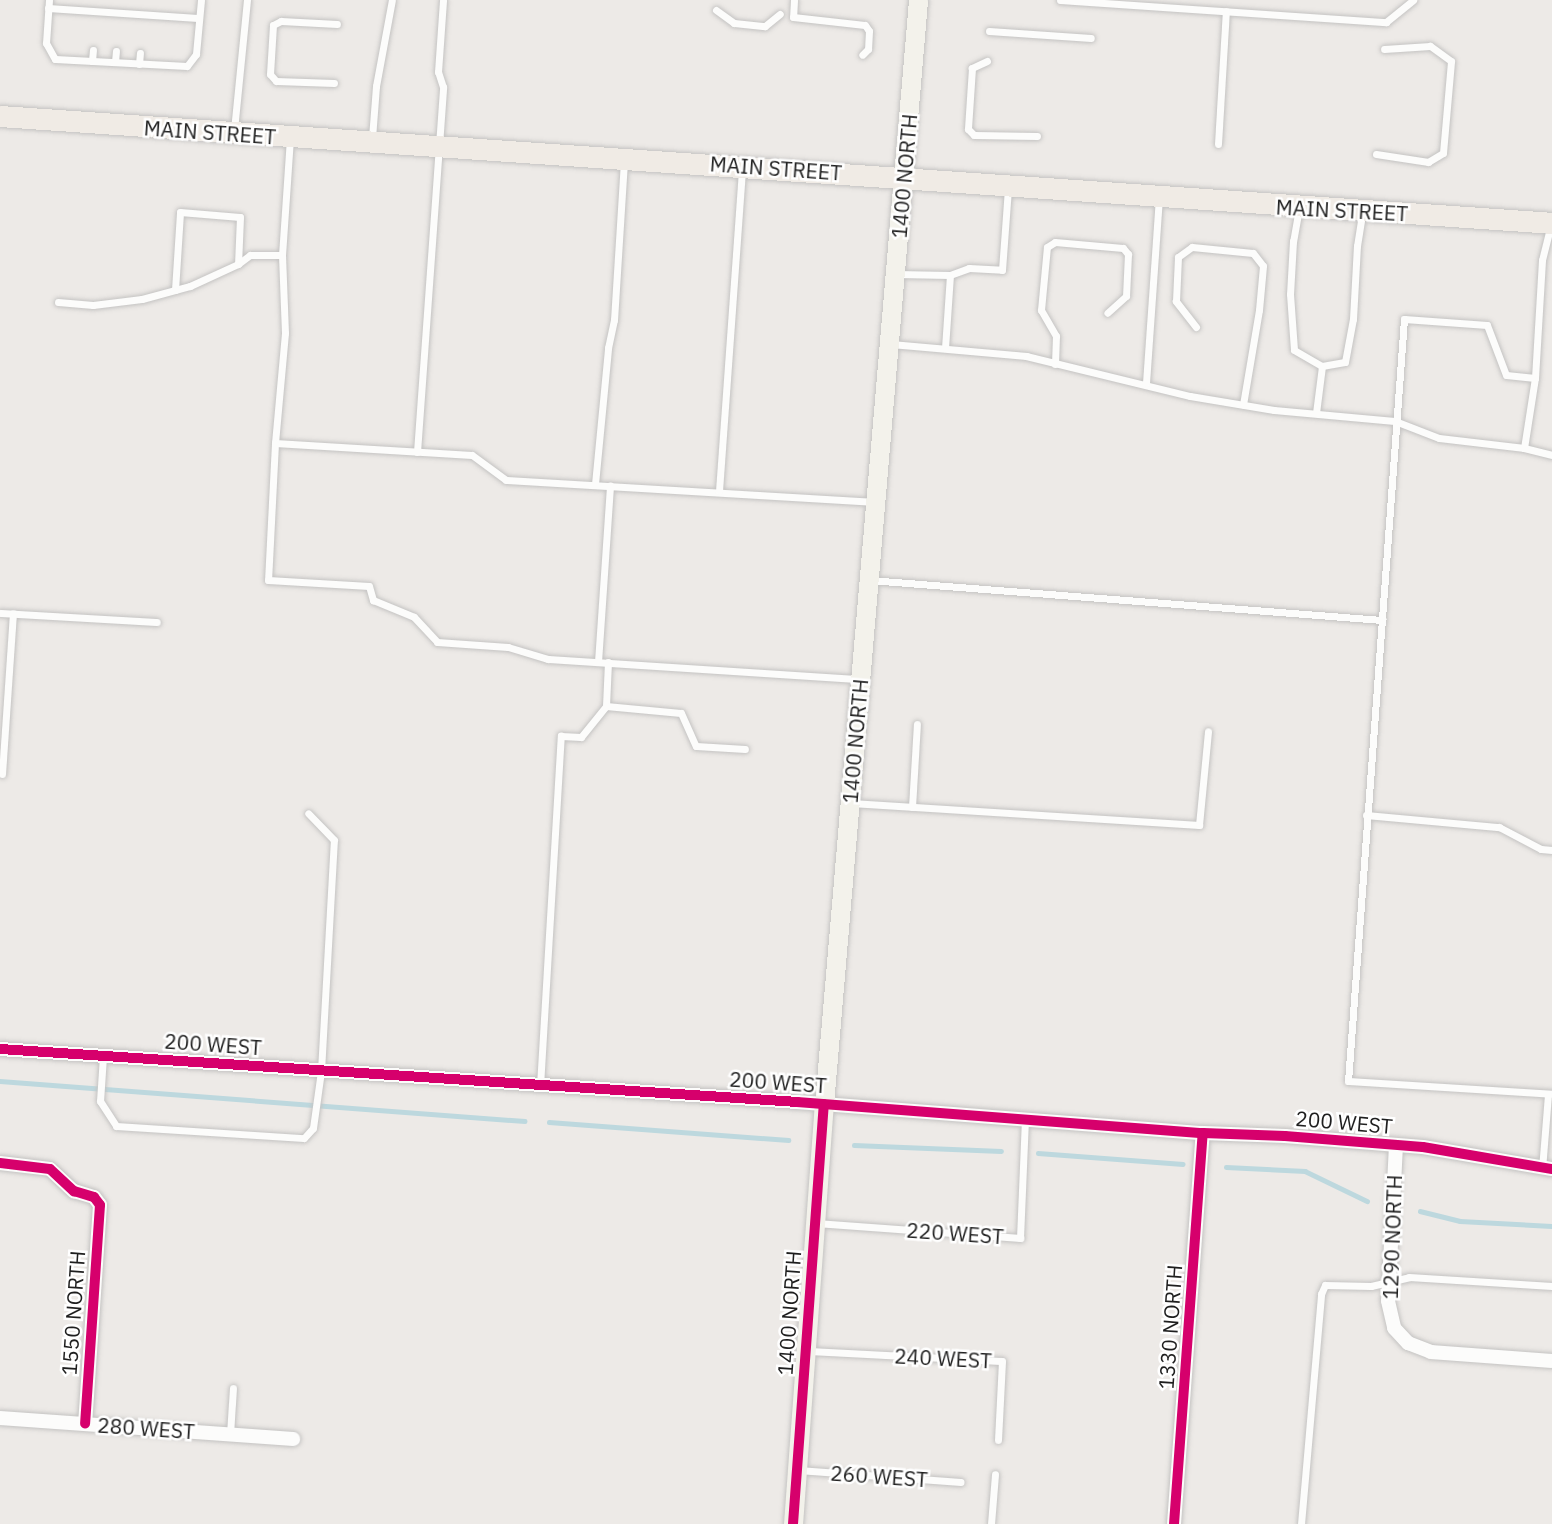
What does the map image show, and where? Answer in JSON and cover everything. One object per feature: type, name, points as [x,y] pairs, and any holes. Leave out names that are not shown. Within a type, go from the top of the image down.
[{"type":"main road","name":"1400 NORTH","points":[[793,1524],[824,1104],[918,0]]},
{"type":"main road","name":"MAIN STREET","points":[[0,116],[1552,223]]},
{"type":"street","name":"200 WEST","points":[[0,1049],[1396,1145],[1547,1169]]},
{"type":"street","name":"1330 NORTH","points":[[1174,1524],[1203,1133]]},
{"type":"street","name":"1290 NORTH","points":[[1396,1145],[1388,1301],[1394,1328],[1408,1343],[1431,1353],[1552,1361]]},
{"type":"street","name":"1550 NORTH","points":[[0,1163],[50,1169],[74,1191],[94,1197],[100,1205],[85,1423]]},
{"type":"street","name":"280 WEST","points":[[0,1418],[293,1439]]},
{"type":"lane","points":[[198,18],[95,11],[48,4],[46,43],[55,59],[187,66],[196,54],[201,0]]},
{"type":"lane","points":[[234,134],[247,0]]},
{"type":"lane","points":[[371,143],[376,86],[392,0]]},
{"type":"lane","points":[[417,452],[443,87],[438,72],[443,0]]},
{"type":"lane","points":[[794,0],[793,16],[865,25],[869,31],[869,40],[868,49],[862,55]]},
{"type":"lane","points":[[1060,0],[1386,22],[1413,0]]},
{"type":"lane","points":[[716,10],[734,23],[765,26],[780,14]]},
{"type":"lane","points":[[94,22],[95,11]]},
{"type":"lane","points":[[1218,144],[1226,11]]},
{"type":"lane","points":[[118,13],[118,24]]},
{"type":"lane","points":[[141,26],[142,14]]},
{"type":"lane","points":[[334,83],[276,81],[270,74],[270,62],[273,25],[281,21],[337,24]]},
{"type":"lane","points":[[989,31],[1091,38]]},
{"type":"lane","points":[[1376,154],[1428,162],[1443,153],[1451,61],[1430,46],[1384,49]]},
{"type":"lane","points":[[92,61],[93,50]]},
{"type":"lane","points":[[115,62],[116,51]]},
{"type":"lane","points":[[139,64],[140,53]]},
{"type":"lane","points":[[987,61],[972,68],[968,129],[974,135],[1037,136]]},
{"type":"lane","points":[[290,138],[282,255],[285,333],[275,443],[268,580],[369,586],[373,600],[414,617],[437,642],[508,647],[548,659],[861,679]]},
{"type":"lane","points":[[595,484],[608,348],[614,320],[624,157]]},
{"type":"lane","points":[[719,491],[743,166]]},
{"type":"lane","points":[[896,274],[950,275],[969,268],[1002,270],[1008,185]]},
{"type":"lane","points":[[1146,383],[1159,198]]},
{"type":"lane","points":[[1299,207],[1293,242],[1290,294],[1294,350],[1322,366],[1345,362],[1353,319],[1362,211]]},
{"type":"lane","points":[[175,290],[180,212],[240,217],[238,264]]},
{"type":"lane","points":[[1524,448],[1535,378],[1542,260],[1552,223]]},
{"type":"lane","points":[[1055,364],[1056,336],[1041,310],[1047,247],[1055,242],[1123,248],[1128,254],[1126,296],[1107,313]]},
{"type":"lane","points":[[1196,327],[1176,301],[1178,257],[1192,247],[1253,253],[1263,266],[1259,310],[1244,384],[1243,405]]},
{"type":"lane","points":[[58,302],[93,305],[142,299],[175,290],[238,264],[250,255],[282,255]]},
{"type":"lane","points":[[945,348],[950,275]]},
{"type":"lane","points":[[1535,378],[1506,375],[1488,325],[1404,320],[1348,1081],[1550,1094],[1547,1169]]},
{"type":"lane","points":[[890,344],[1026,356],[1146,383],[1190,396],[1243,405],[1395,421],[1439,438],[1524,448],[1552,455]]},
{"type":"lane","points":[[1316,413],[1322,366]]},
{"type":"lane","points":[[275,443],[472,455],[506,480],[876,502]]},
{"type":"lane","points":[[598,662],[610,485]]},
{"type":"lane","points":[[869,580],[1382,620]]},
{"type":"lane","points":[[0,612],[157,622]]},
{"type":"lane","points":[[2,774],[13,613]]},
{"type":"lane","points":[[540,1086],[561,736],[581,737],[606,706],[608,662]]},
{"type":"lane","points":[[606,706],[681,713],[696,746],[745,749]]},
{"type":"lane","points":[[912,807],[918,724]]},
{"type":"lane","points":[[850,803],[1199,825],[1208,730]]},
{"type":"lane","points":[[103,1056],[100,1101],[116,1126],[304,1138],[313,1128],[321,1071],[334,840],[308,813]]},
{"type":"lane","points":[[1366,815],[1499,827],[1541,849],[1552,850]]},
{"type":"lane","name":"220 WEST","points":[[815,1223],[1020,1238],[1025,1120]]},
{"type":"lane","points":[[1301,1524],[1321,1294],[1325,1285],[1332,1283],[1371,1286],[1409,1277],[1552,1286]]},
{"type":"lane","name":"240 WEST","points":[[805,1350],[1002,1362],[998,1440]]},
{"type":"lane","points":[[230,1434],[233,1388]]},
{"type":"lane","name":"260 WEST","points":[[797,1470],[961,1482]]},
{"type":"lane","points":[[991,1524],[995,1474]]},
{"type":"waterway","points":[[0,1081],[524,1121]]},
{"type":"waterway","points":[[549,1122],[788,1140]]},
{"type":"waterway","points":[[854,1145],[1001,1151]]},
{"type":"waterway","points":[[1038,1153],[1183,1164]]},
{"type":"waterway","points":[[1226,1167],[1305,1171],[1367,1201]]},
{"type":"waterway","points":[[1420,1211],[1460,1221],[1552,1226]]},
{"type":"cycle path","points":[[0,1049],[797,1102],[1203,1133],[1285,1136],[1423,1147],[1552,1169]]},
{"type":"cycle path","points":[[793,1524],[824,1104]]},
{"type":"cycle path","points":[[1174,1524],[1203,1133]]},
{"type":"cycle path","points":[[0,1163],[50,1169],[74,1191],[94,1197],[100,1205],[85,1423]]}]
